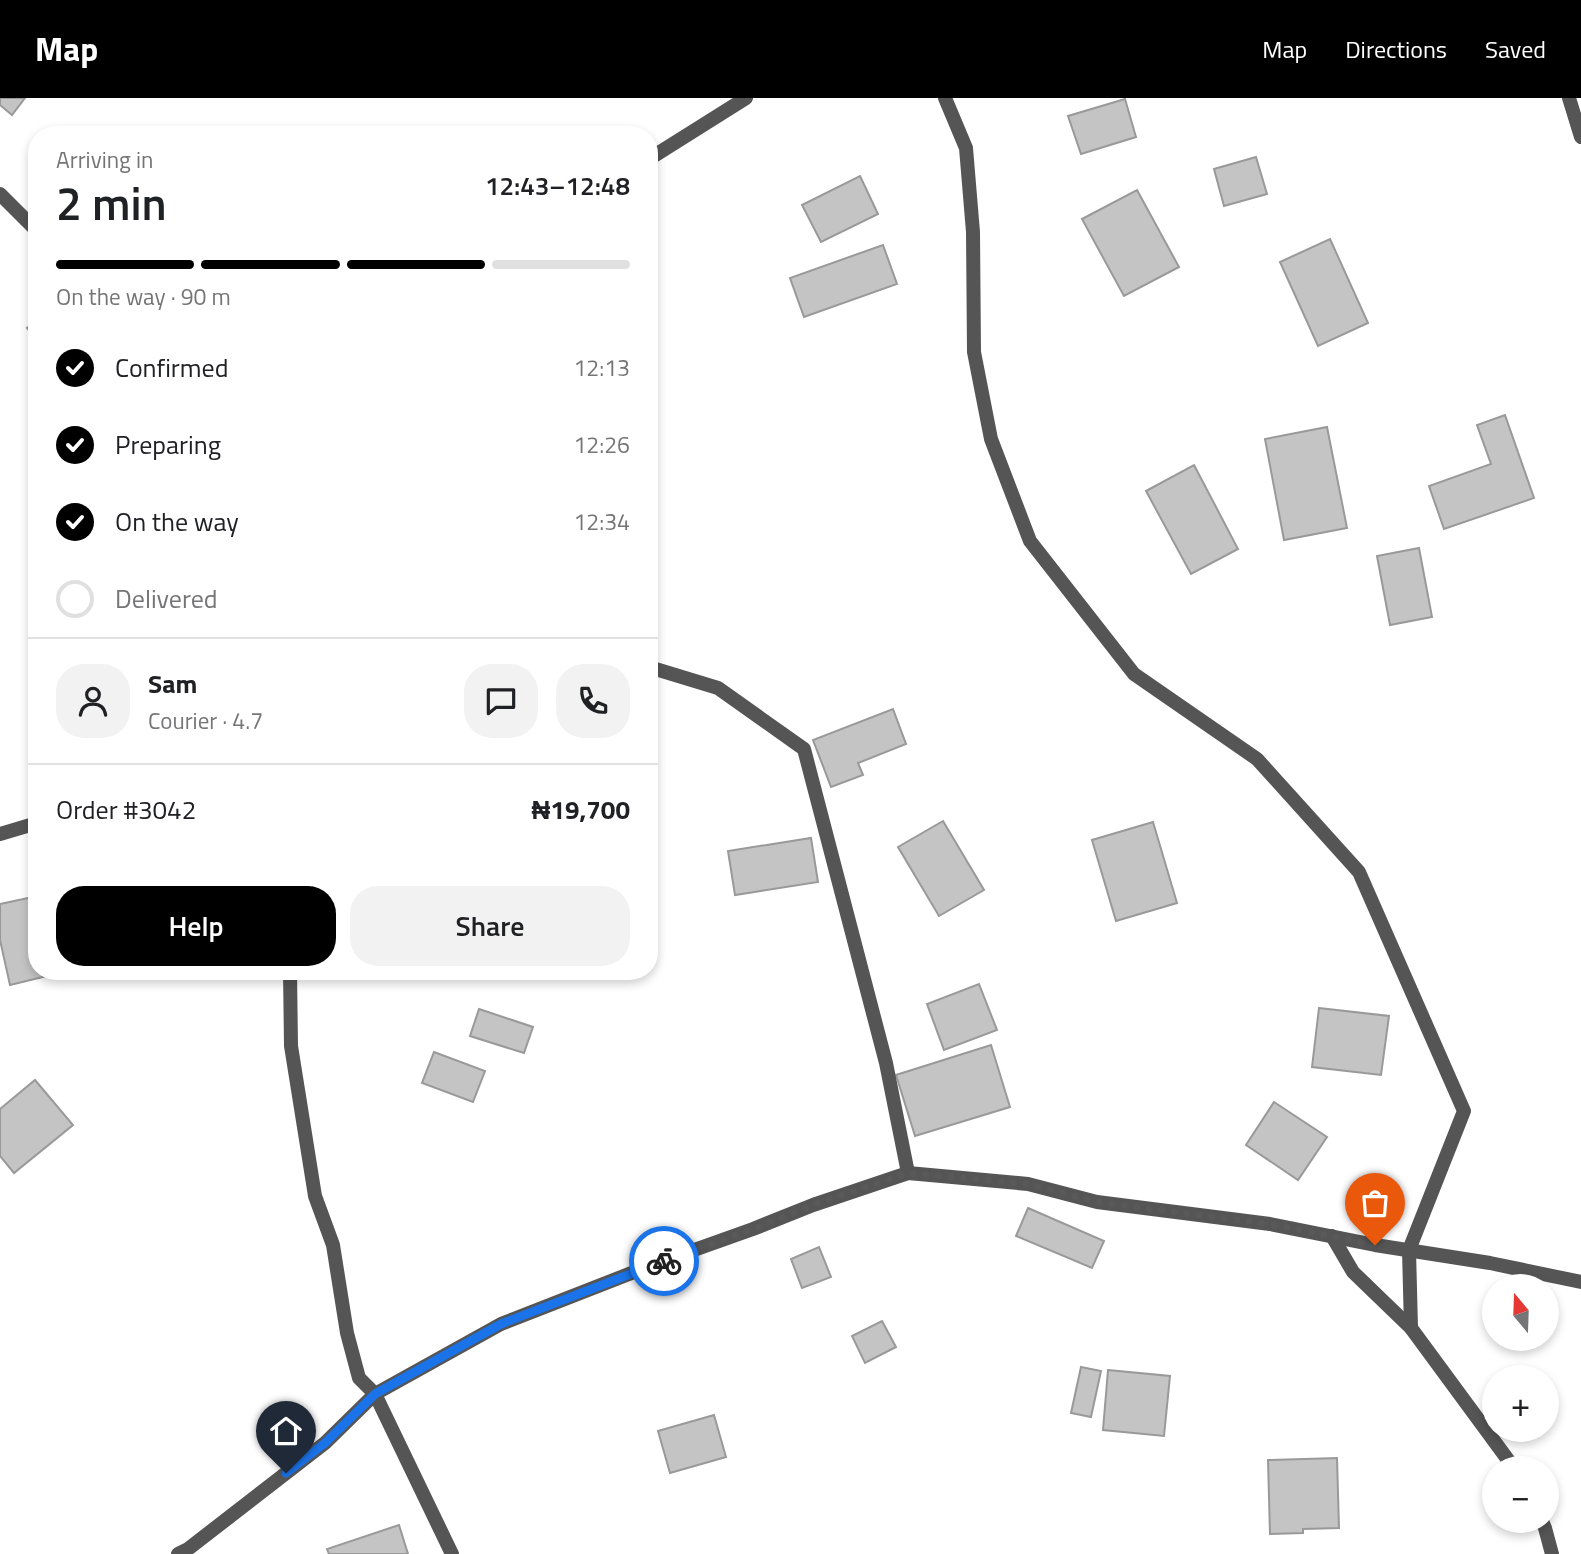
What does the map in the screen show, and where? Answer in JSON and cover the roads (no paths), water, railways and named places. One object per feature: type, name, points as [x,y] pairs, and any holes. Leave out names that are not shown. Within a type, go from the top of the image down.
[{"type":"street","points":[[658,153],[747,98]]},
{"type":"street","points":[[945,98],[966,148],[973,232],[974,352],[991,439],[1030,541],[1134,674],[1257,759],[1359,872],[1464,1111],[1409,1250],[1411,1328]]},
{"type":"street","points":[[1569,98],[1581,137]]},
{"type":"street","points":[[0,194],[28,222]]},
{"type":"street","points":[[658,670],[718,688],[804,749],[886,1063],[908,1173]]},
{"type":"street","points":[[0,834],[28,826]]},
{"type":"street","points":[[290,980],[291,1046],[315,1196],[333,1245],[347,1334],[359,1378],[375,1394],[452,1554]]},
{"type":"street","points":[[178,1554],[325,1443],[375,1394],[501,1324],[813,1205],[908,1173],[1028,1184],[1097,1202],[1270,1224],[1581,1282]]},
{"type":"street","points":[[1332,1236],[1353,1272],[1411,1328],[1505,1456]]},
{"type":"street","points":[[1546,1533],[1552,1554]]}]
